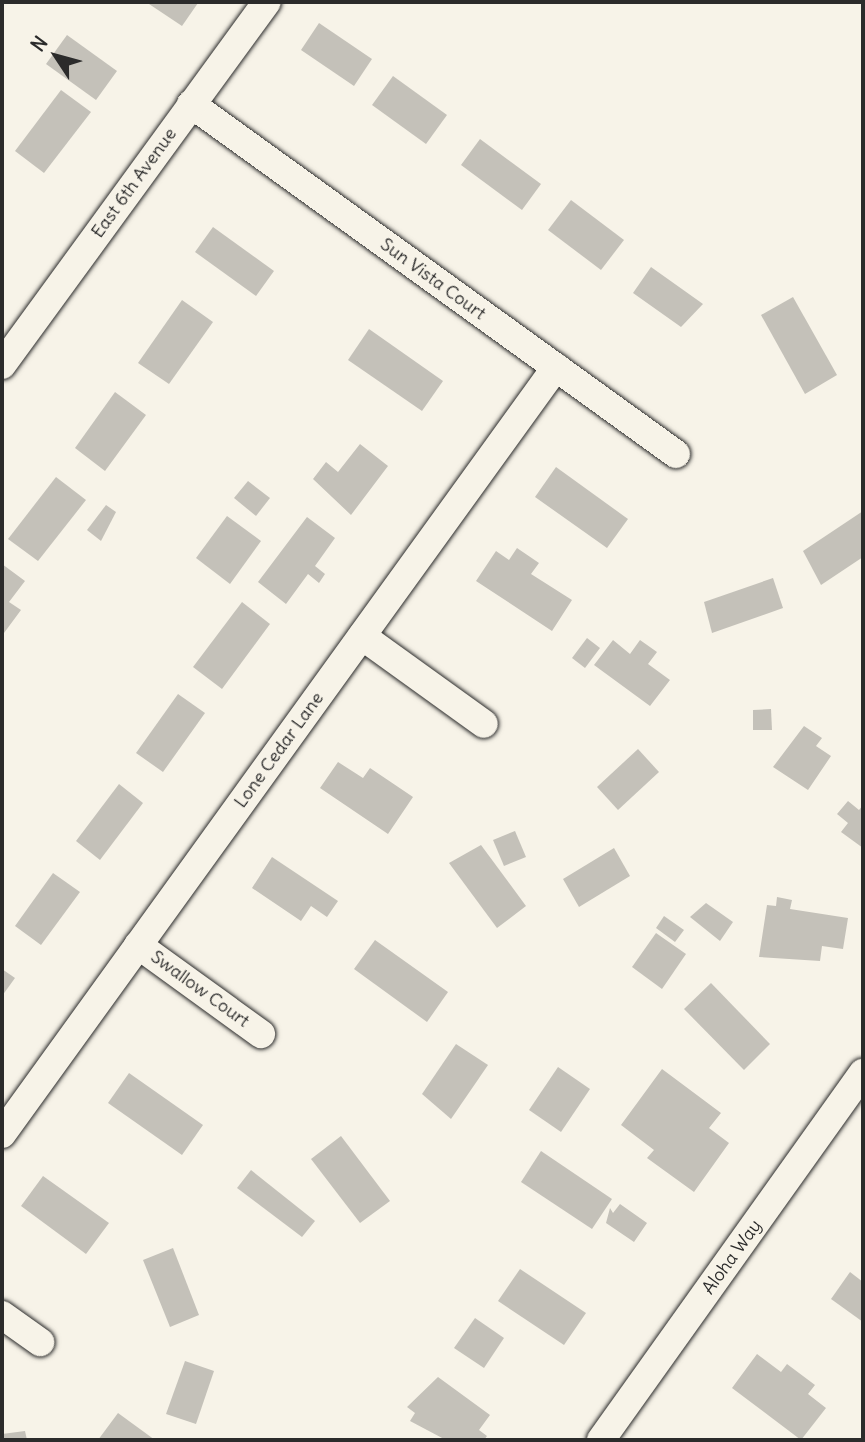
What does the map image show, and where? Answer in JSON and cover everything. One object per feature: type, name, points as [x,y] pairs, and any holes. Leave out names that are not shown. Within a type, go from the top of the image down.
[{"type":"street","name":"East 6th Avenue","points":[[2,365],[267,2]]},
{"type":"street","name":"Sun Vista Court","points":[[191,104],[676,454]]},
{"type":"street","name":"Lone Cedar Lane","points":[[2,1134],[556,367]]},
{"type":"street","points":[[362,636],[484,724]]},
{"type":"street","name":"Swallow Court","points":[[138,945],[261,1034]]},
{"type":"street","name":"Aloha Way","points":[[601,1440],[863,1073]]},
{"type":"street","points":[[2,1315],[40,1342]]},
{"type":"building","points":[[146,2],[196,2],[198,3],[182,26]]},
{"type":"building","points":[[319,23],[372,59],[354,86],[301,50]]},
{"type":"building","points":[[67,35],[117,71],[96,100],[46,64]]},
{"type":"building","points":[[393,76],[447,115],[426,144],[372,105]]},
{"type":"building","points":[[61,90],[91,112],[44,173],[15,151]]},
{"type":"building","points":[[480,139],[541,184],[522,210],[461,165]]},
{"type":"building","points":[[571,200],[624,240],[601,270],[548,230]]},
{"type":"building","points":[[213,227],[274,271],[256,296],[195,252]]},
{"type":"building","points":[[651,267],[703,304],[681,327],[633,293]]},
{"type":"building","points":[[793,297],[837,375],[805,394],[761,315]]},
{"type":"building","points":[[182,300],[213,322],[169,384],[138,363]]},
{"type":"building","points":[[369,329],[443,381],[422,411],[348,360]]},
{"type":"building","points":[[115,392],[146,415],[105,471],[75,448]]},
{"type":"building","points":[[360,444],[388,466],[351,515],[313,479],[326,462],[338,472]]},
{"type":"building","points":[[556,467],[628,519],[607,548],[535,497]]},
{"type":"building","points":[[56,477],[86,500],[38,561],[8,539]]},
{"type":"building","points":[[248,481],[270,498],[256,516],[234,498]]},
{"type":"building","points":[[106,505],[116,512],[101,541],[87,530]]},
{"type":"building","points":[[863,511],[863,557],[821,585],[803,551]]},
{"type":"building","points":[[227,516],[261,541],[230,584],[196,558]]},
{"type":"building","points":[[307,517],[335,538],[315,566],[325,574],[319,583],[308,574],[286,604],[258,582]]},
{"type":"building","points":[[517,548],[539,563],[531,574],[572,600],[552,631],[476,581],[496,551],[509,560]]},
{"type":"building","points":[[2,564],[25,581],[9,602],[21,610],[4,633]]},
{"type":"building","points":[[773,578],[783,608],[712,633],[704,602]]},
{"type":"building","points":[[242,602],[270,624],[222,689],[193,667]]},
{"type":"building","points":[[587,638],[600,648],[585,668],[572,658]]},
{"type":"building","points":[[613,640],[630,654],[640,640],[657,652],[648,664],[670,680],[650,706],[594,665]]},
{"type":"building","points":[[178,694],[205,713],[163,772],[136,753]]},
{"type":"building","points":[[771,709],[772,730],[753,730],[753,710]]},
{"type":"building","points":[[804,726],[822,738],[816,746],[831,756],[808,790],[773,767]]},
{"type":"building","points":[[638,749],[659,772],[618,810],[597,787]]},
{"type":"building","points":[[338,762],[363,778],[370,768],[413,797],[388,834],[320,788]]},
{"type":"building","points":[[119,784],[143,803],[100,860],[76,841]]},
{"type":"building","points":[[848,801],[859,810],[863,805],[863,848],[841,832],[848,823],[837,814]]},
{"type":"building","points":[[515,831],[526,857],[504,866],[493,840]]},
{"type":"building","points":[[481,845],[526,906],[497,928],[449,863]]},
{"type":"building","points":[[614,848],[630,876],[579,907],[563,879]]},
{"type":"building","points":[[272,857],[338,901],[327,917],[311,906],[301,921],[252,888]]},
{"type":"building","points":[[53,873],[80,892],[41,945],[15,926]]},
{"type":"building","points":[[777,897],[792,900],[790,909],[848,918],[843,949],[822,946],[820,961],[759,957],[767,905],[776,906]]},
{"type":"building","points":[[706,903],[733,922],[720,941],[690,917]]},
{"type":"building","points":[[664,916],[684,930],[675,942],[656,928]]},
{"type":"building","points":[[656,933],[686,954],[662,989],[632,967]]},
{"type":"building","points":[[375,940],[448,992],[427,1022],[354,969]]},
{"type":"building","points":[[2,969],[15,978],[2,996]]},
{"type":"building","points":[[711,983],[770,1044],[744,1070],[684,1009]]},
{"type":"building","points":[[456,1044],[488,1065],[451,1119],[422,1094]]},
{"type":"building","points":[[558,1067],[590,1089],[561,1132],[529,1110]]},
{"type":"building","points":[[662,1069],[721,1113],[709,1128],[729,1143],[694,1192],[647,1158],[654,1150],[621,1125]]},
{"type":"building","points":[[129,1073],[203,1125],[182,1155],[108,1103]]},
{"type":"building","points":[[341,1136],[390,1201],[360,1223],[311,1159]]},
{"type":"building","points":[[541,1151],[612,1199],[592,1229],[521,1182]]},
{"type":"building","points":[[251,1170],[315,1221],[302,1237],[237,1188]]},
{"type":"building","points":[[43,1176],[109,1223],[86,1254],[21,1206]]},
{"type":"building","points":[[620,1204],[647,1223],[634,1242],[606,1223],[610,1208],[613,1213]]},
{"type":"building","points":[[173,1248],[199,1315],[170,1327],[143,1260]]},
{"type":"building","points":[[520,1269],[586,1313],[564,1345],[498,1301]]},
{"type":"building","points":[[850,1272],[863,1282],[863,1322],[831,1299]]},
{"type":"building","points":[[475,1318],[504,1338],[484,1368],[454,1348]]},
{"type":"building","points":[[757,1354],[781,1372],[787,1364],[815,1385],[808,1394],[826,1408],[801,1440],[732,1388]]},
{"type":"building","points":[[185,1361],[214,1371],[196,1424],[166,1414]]},
{"type":"building","points":[[438,1377],[490,1415],[479,1430],[487,1436],[484,1440],[444,1439],[410,1421],[415,1413],[407,1407]]},
{"type":"building","points":[[118,1413],[155,1440],[98,1440]]},
{"type":"building","points":[[25,1431],[27,1440],[2,1440],[2,1434]]}]
